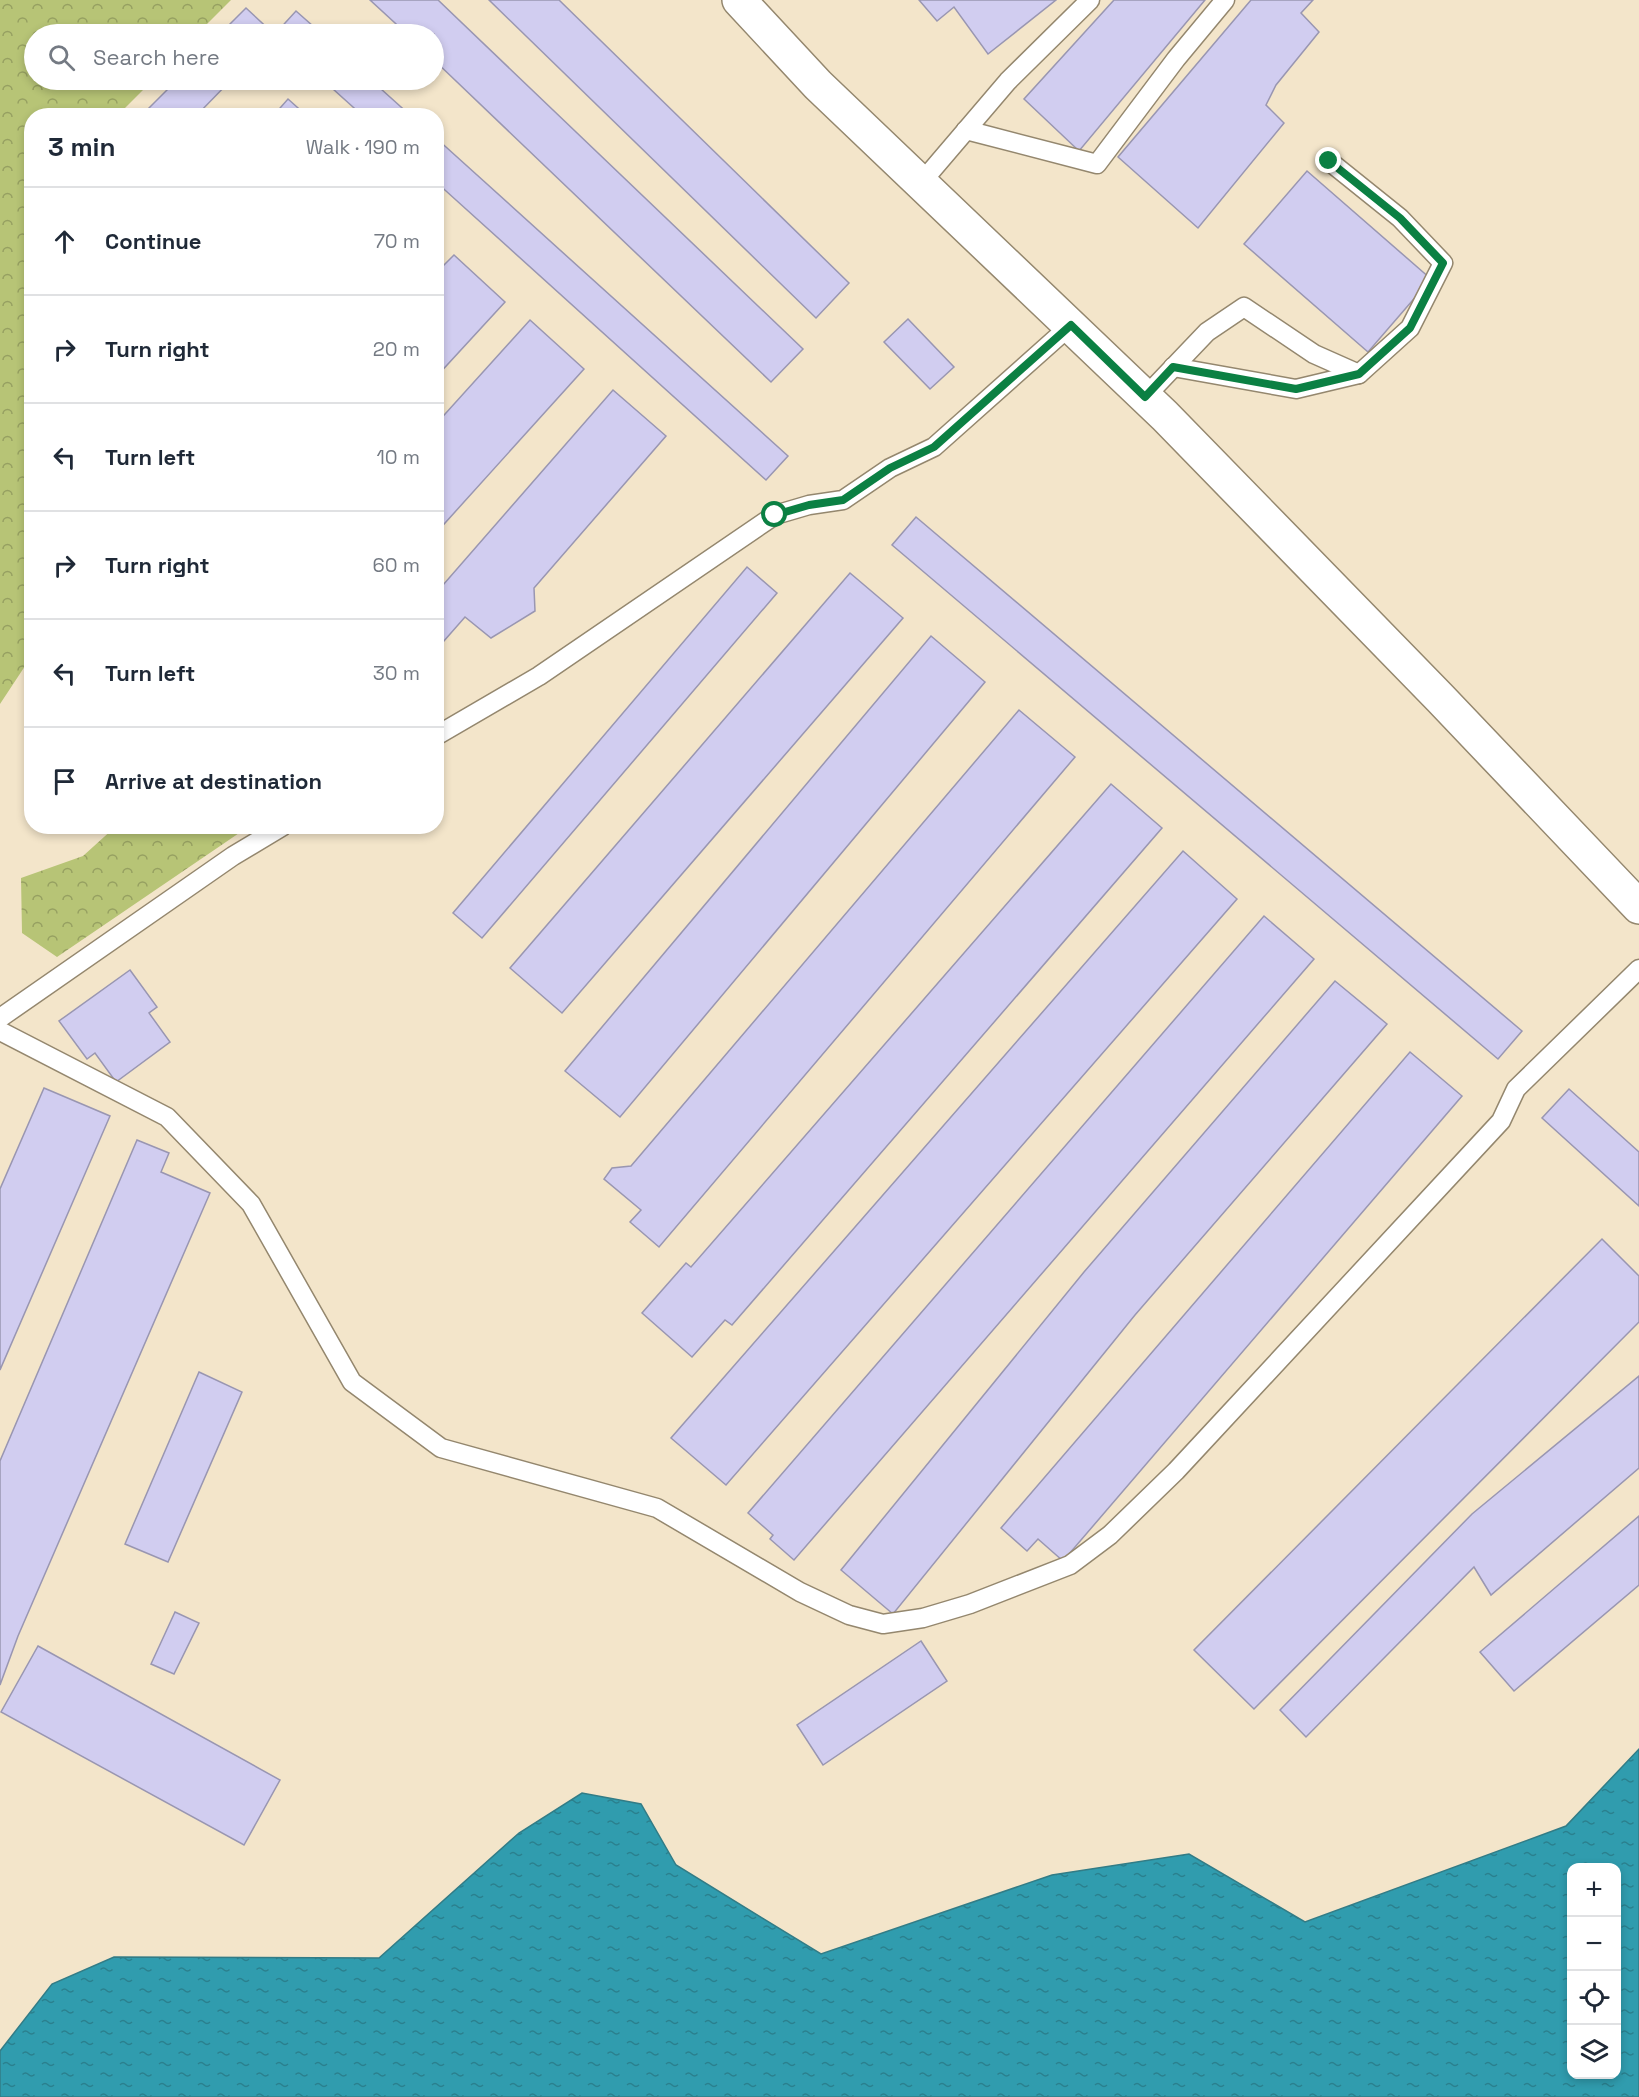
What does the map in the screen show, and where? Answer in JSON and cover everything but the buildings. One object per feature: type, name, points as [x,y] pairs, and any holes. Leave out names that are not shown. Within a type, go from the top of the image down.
[{"type":"street","points":[[739,0],[818,85],[1145,397],[1424,681],[1639,907]]},
{"type":"lane","points":[[921,183],[1008,81],[1090,0]]},
{"type":"lane","points":[[966,130],[1097,164],[1176,59],[1225,0]]},
{"type":"lane","points":[[1173,367],[1296,389],[1359,374],[1410,328],[1443,263],[1400,218],[1329,161]]},
{"type":"lane","points":[[1145,397],[1207,332],[1244,307],[1314,354],[1359,374]]},
{"type":"lane","points":[[444,731],[539,676],[775,515],[809,505],[843,500],[890,468],[934,447],[1071,325]]},
{"type":"lane","points":[[0,1018],[233,855],[269,834]]},
{"type":"lane","points":[[0,1031],[167,1117],[250,1204],[352,1382],[441,1448],[657,1508],[800,1592],[849,1615],[883,1624],[923,1618],[970,1604],[1070,1565],[1110,1535],[1176,1471],[1501,1120],[1516,1089],[1639,969]]},
{"type":"green space","points":[[0,0],[231,0],[207,24],[24,24],[24,90],[143,90],[125,108],[24,108],[24,668],[0,704]]},
{"type":"green space","points":[[107,834],[238,834],[57,957],[22,933],[21,878],[83,856]]},
{"type":"water","points":[[1639,1749],[1639,2097],[0,2097],[0,2051],[52,1984],[114,1957],[379,1958],[519,1833],[582,1793],[641,1804],[676,1865],[821,1954],[1052,1875],[1189,1854],[1305,1922],[1566,1826]]},
{"type":"route","points":[[775,515],[809,505],[843,500],[890,468],[934,447],[1071,325],[1145,397],[1173,367],[1296,389],[1359,374],[1410,328],[1443,263],[1400,218],[1329,161]]}]
